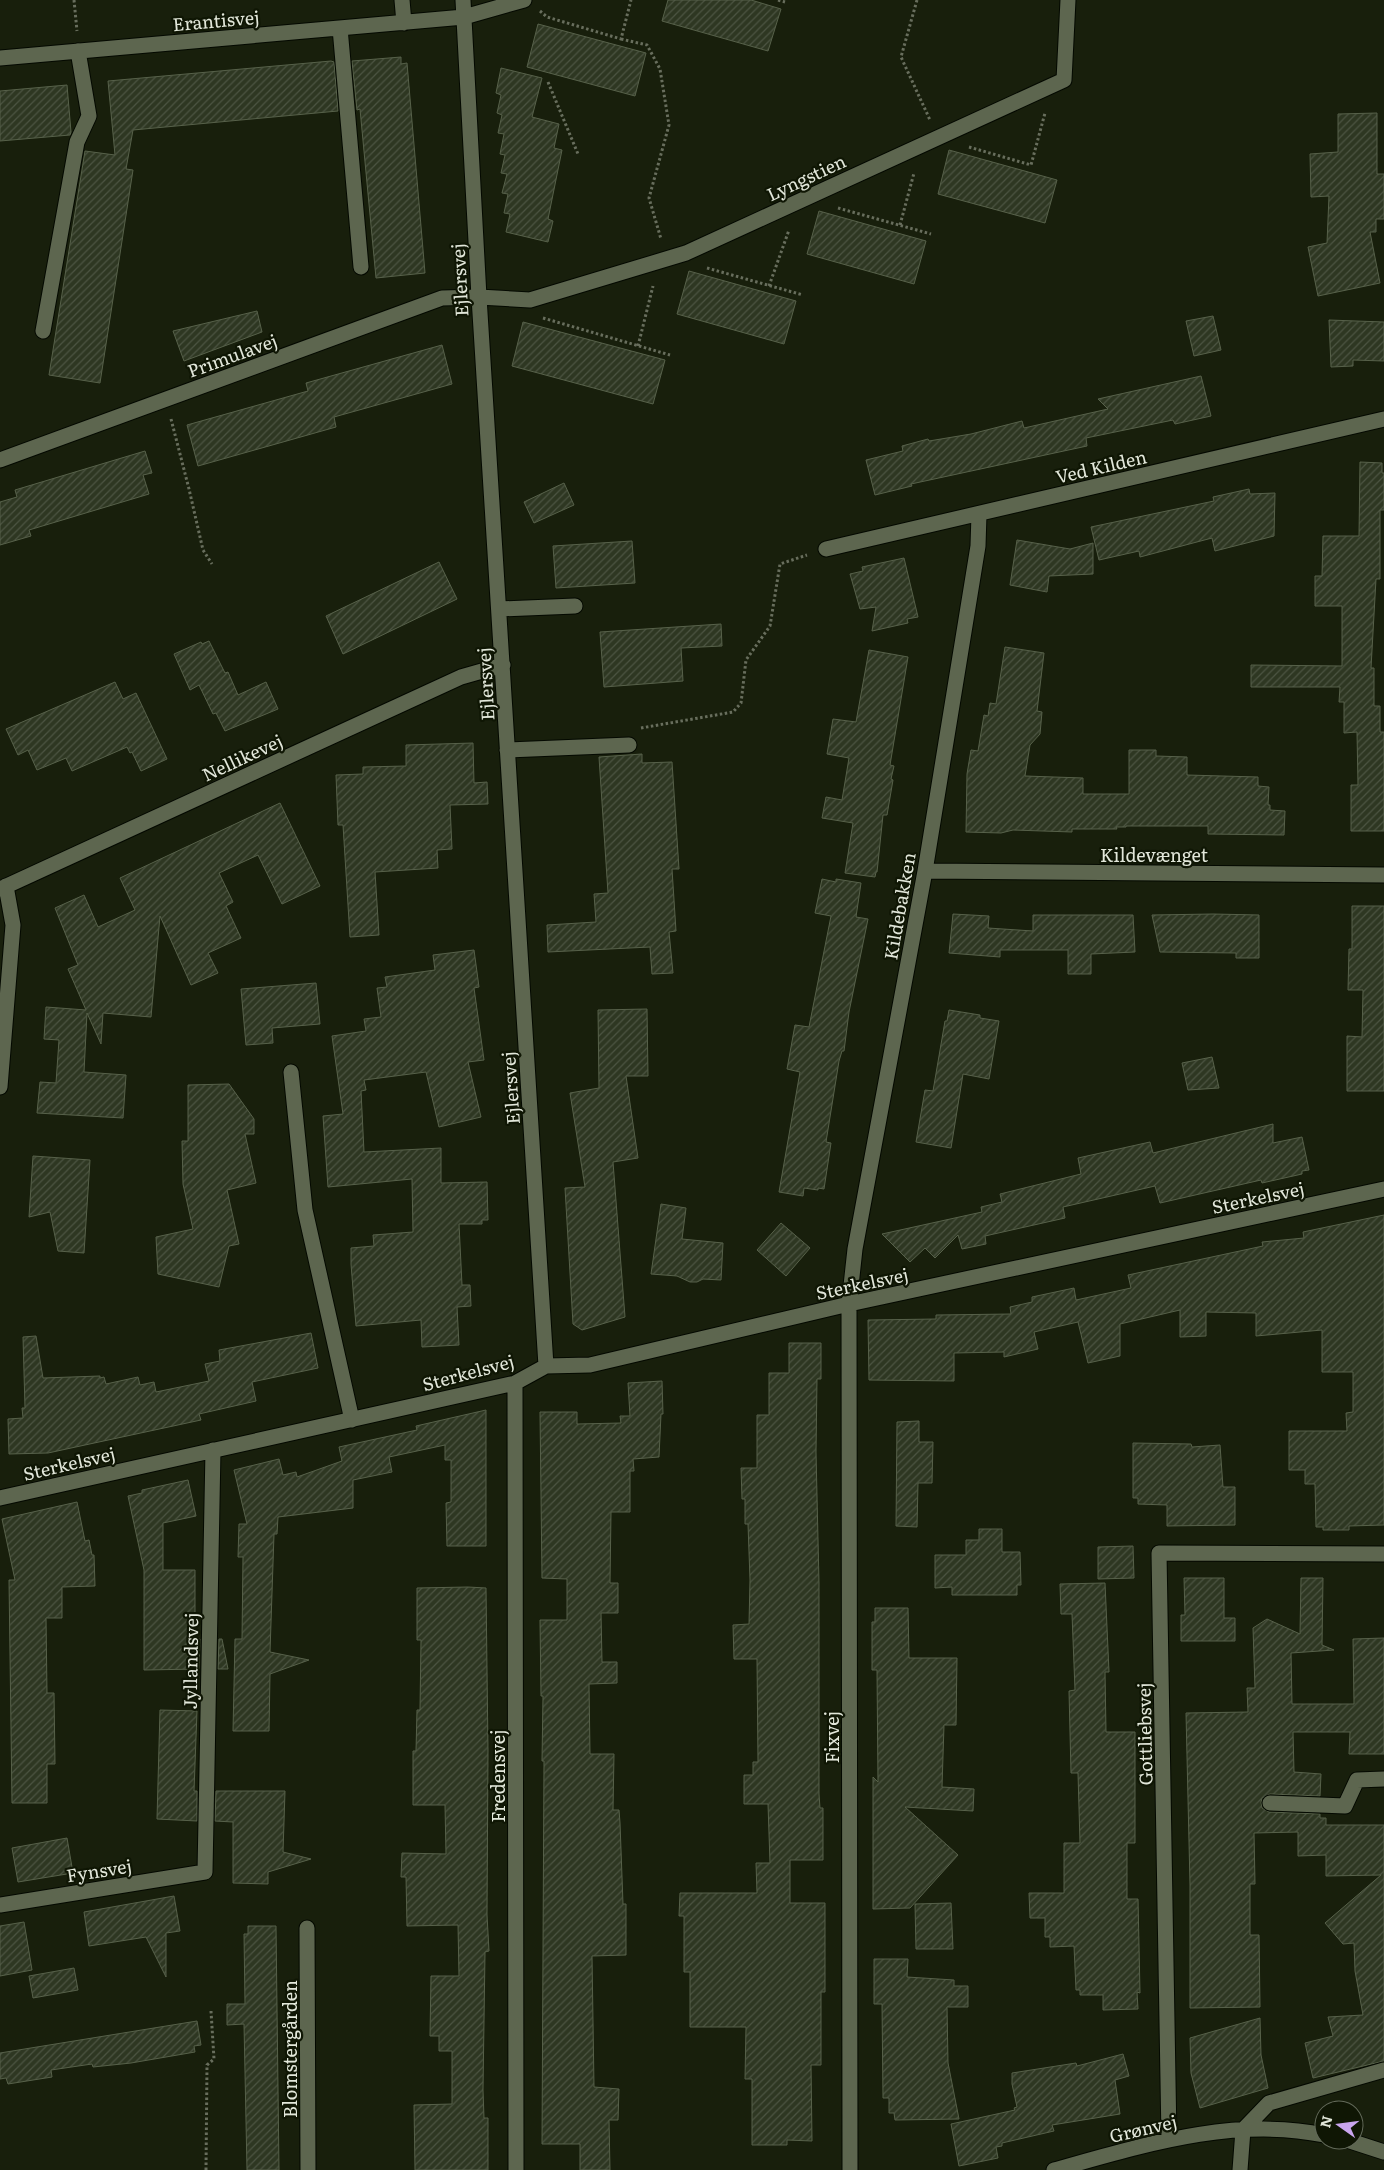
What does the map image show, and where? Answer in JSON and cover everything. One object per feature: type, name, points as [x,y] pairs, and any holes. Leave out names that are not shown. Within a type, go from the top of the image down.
[{"type":"street","points":[[402,0],[404,23]]},
{"type":"street","name":"Ejlersvej","points":[[463,0],[479,297],[546,1366]]},
{"type":"street","name":"Lyngstien","points":[[479,297],[530,300],[686,253],[1064,80],[1068,0]]},
{"type":"street","name":"Erantisvej","points":[[0,58],[464,18],[529,3]]},
{"type":"street","points":[[340,28],[361,267]]},
{"type":"street","points":[[44,331],[77,142],[89,116],[78,51]]},
{"type":"street","name":"Primulavej","points":[[0,460],[442,298],[479,297]]},
{"type":"street","name":"Ved Kilden","points":[[826,549],[1384,420]]},
{"type":"street","name":"Kildebakken","points":[[849,1304],[855,1250],[925,871],[978,546],[978,514]]},
{"type":"street","points":[[499,608],[575,606]]},
{"type":"street","name":"Nellikevej","points":[[3,888],[461,677],[503,665]]},
{"type":"street","points":[[507,750],[629,744]]},
{"type":"street","name":"Kildevænget","points":[[925,871],[1384,875]]},
{"type":"street","points":[[0,1087],[13,925],[3,888]]},
{"type":"street","points":[[291,1072],[305,1210],[352,1420]]},
{"type":"street","name":"Sterkelsvej","points":[[0,1498],[515,1383],[546,1366],[590,1365],[849,1304],[1384,1189]]},
{"type":"street","name":"Fixvej","points":[[849,1304],[850,2170]]},
{"type":"street","name":"Fredensvej","points":[[515,1383],[516,2170]]},
{"type":"street","name":"Jyllandsvej","points":[[205,1872],[214,1450]]},
{"type":"street","name":"Gottliebsvej","points":[[1169,2139],[1160,1553],[1384,1554]]},
{"type":"street","points":[[1270,1803],[1345,1806],[1358,1780],[1384,1778]]},
{"type":"street","name":"Fynsvej","points":[[0,1905],[205,1872]]},
{"type":"street","name":"Blomstergården","points":[[306,1928],[308,2170]]},
{"type":"street","points":[[1240,2170],[1243,2130],[1269,2103],[1384,2070]]},
{"type":"street","name":"Grønvej","points":[[1054,2170],[1169,2139],[1243,2130],[1268,2129],[1314,2134]]},
{"type":"street","points":[[1364,2146],[1384,2152]]},
{"type":"path","points":[[74,0],[78,51]]},
{"type":"path","points":[[621,39],[631,0]]},
{"type":"path","points":[[778,0],[785,2]]},
{"type":"path","points":[[917,0],[901,57],[938,138],[1031,165],[1052,86]]},
{"type":"path","points":[[529,3],[547,17],[647,45],[660,69],[669,124],[649,198],[662,260],[638,346]]},
{"type":"path","points":[[548,82],[578,154]]},
{"type":"path","points":[[900,226],[922,145]]},
{"type":"path","points":[[804,199],[931,234]]},
{"type":"path","points":[[769,286],[789,228],[786,207]]},
{"type":"path","points":[[686,253],[704,267],[803,295]]},
{"type":"path","points":[[542,318],[670,355]]},
{"type":"path","points":[[165,400],[190,489],[203,550],[212,564]]},
{"type":"path","points":[[629,744],[642,726],[733,712],[741,703],[746,660],[770,626],[780,564],[826,549]]},
{"type":"path","points":[[206,2170],[207,2065],[214,2059],[211,2011]]},
{"type":"building","points":[[668,0],[751,0],[781,9],[768,51],[662,21]]},
{"type":"building","points":[[538,24],[646,53],[635,96],[527,67]]},
{"type":"building","points":[[401,57],[401,64],[407,63],[425,273],[376,278],[360,109],[357,110],[352,61]]},
{"type":"building","points":[[334,62],[338,111],[133,130],[126,169],[133,170],[100,383],[49,375],[85,151],[115,155],[108,81]]},
{"type":"building","points":[[501,68],[542,78],[532,117],[559,124],[554,148],[562,150],[548,219],[553,221],[548,242],[506,232],[510,214],[504,213],[508,194],[502,193],[507,174],[501,173],[505,155],[500,154],[504,134],[498,133],[502,115],[497,113],[501,95],[496,93]]},
{"type":"building","points":[[67,85],[70,135],[0,141],[0,91]]},
{"type":"building","points":[[1377,113],[1377,174],[1384,174],[1384,219],[1376,219],[1376,232],[1370,232],[1380,283],[1318,296],[1308,247],[1327,243],[1329,196],[1311,197],[1310,154],[1338,152],[1338,114]]},
{"type":"building","points":[[949,150],[1057,180],[1045,223],[938,194]]},
{"type":"building","points":[[819,211],[926,241],[914,284],[807,254]]},
{"type":"building","points":[[689,271],[796,301],[784,344],[677,314]]},
{"type":"building","points":[[257,311],[262,332],[184,361],[173,331]]},
{"type":"building","points":[[1213,316],[1221,350],[1194,356],[1186,321]]},
{"type":"building","points":[[1329,320],[1384,322],[1384,361],[1353,360],[1353,366],[1331,367]]},
{"type":"building","points":[[523,322],[665,360],[653,404],[512,366]]},
{"type":"building","points":[[442,345],[452,384],[334,417],[336,427],[198,466],[187,425],[308,391],[306,383]]},
{"type":"building","points":[[1201,376],[1211,416],[1175,424],[1173,420],[1086,438],[1087,446],[911,484],[912,486],[875,495],[866,460],[903,451],[902,446],[928,439],[929,441],[971,434],[1022,421],[1024,428],[1108,409],[1098,399]]},
{"type":"building","points":[[145,451],[152,473],[143,475],[149,494],[29,530],[31,536],[0,545],[0,502],[17,497],[15,490]]},
{"type":"building","points":[[1360,462],[1382,463],[1382,473],[1384,473],[1384,510],[1380,510],[1380,579],[1376,579],[1371,668],[1374,668],[1374,706],[1380,706],[1380,732],[1384,732],[1384,831],[1351,831],[1351,785],[1358,785],[1357,732],[1344,733],[1344,702],[1339,702],[1340,687],[1251,687],[1251,665],[1342,666],[1342,606],[1315,606],[1315,576],[1322,576],[1323,536],[1359,536]]},
{"type":"building","points":[[564,483],[574,505],[534,523],[524,502]]},
{"type":"building","points":[[1249,489],[1250,494],[1275,493],[1274,536],[1215,551],[1212,538],[1140,557],[1139,551],[1099,560],[1091,527],[1214,501],[1213,497]]},
{"type":"building","points":[[1017,540],[1070,549],[1093,543],[1093,574],[1049,576],[1047,592],[1010,585]]},
{"type":"building","points":[[632,541],[635,583],[556,588],[553,546]]},
{"type":"building","points":[[904,558],[918,617],[907,619],[908,623],[872,631],[876,607],[860,609],[850,574],[863,571],[862,567]]},
{"type":"building","points":[[439,562],[457,599],[343,654],[326,616]]},
{"type":"building","points":[[721,624],[722,646],[681,648],[683,681],[604,687],[600,632]]},
{"type":"building","points":[[209,641],[225,673],[228,672],[238,695],[266,682],[278,709],[225,731],[216,713],[213,714],[199,685],[190,690],[174,654],[201,642],[202,644]]},
{"type":"building","points":[[1005,647],[1044,653],[1037,711],[1042,712],[1040,734],[1030,745],[1025,776],[1083,778],[1083,794],[1129,794],[1129,750],[1156,750],[1156,756],[1187,757],[1187,775],[1258,777],[1258,786],[1269,787],[1268,805],[1270,805],[1270,810],[1285,811],[1284,835],[1208,834],[1208,826],[1126,826],[1116,827],[1117,829],[1072,829],[1072,832],[1013,830],[1001,833],[966,832],[967,774],[971,750],[978,751],[984,715],[988,716],[990,703],[996,704]]},
{"type":"building","points":[[869,650],[908,657],[890,765],[894,766],[891,779],[893,780],[887,815],[883,815],[875,877],[845,873],[853,823],[822,818],[826,797],[842,800],[849,758],[827,754],[833,719],[856,722]]},
{"type":"building","points":[[115,682],[123,699],[136,693],[167,759],[141,771],[132,752],[130,753],[127,747],[72,771],[66,758],[37,770],[28,750],[18,755],[6,729]]},
{"type":"building","points":[[473,743],[474,783],[487,782],[488,804],[450,805],[452,849],[437,850],[438,868],[375,872],[379,935],[350,937],[343,825],[338,825],[336,775],[363,774],[363,767],[406,766],[406,745]]},
{"type":"building","points":[[642,754],[642,763],[672,762],[679,869],[672,869],[676,931],[669,932],[673,973],[652,974],[650,947],[548,952],[547,925],[596,922],[594,894],[608,893],[599,757]]},
{"type":"building","points":[[280,803],[320,886],[282,904],[258,855],[219,873],[233,902],[226,906],[241,938],[208,953],[218,973],[191,985],[160,916],[151,1017],[103,1013],[101,1044],[87,1013],[84,1072],[126,1075],[123,1118],[37,1113],[40,1082],[56,1083],[59,1040],[44,1039],[46,1007],[86,1010],[68,969],[78,965],[55,908],[84,895],[98,927],[135,910],[120,878]]},
{"type":"building","points":[[822,879],[836,882],[836,879],[861,883],[856,917],[868,919],[849,1012],[844,1051],[842,1051],[839,1061],[826,1142],[831,1143],[824,1189],[804,1188],[803,1196],[779,1192],[800,1072],[787,1069],[795,1025],[809,1027],[831,916],[815,913]]},
{"type":"building","points":[[1352,906],[1384,906],[1384,1091],[1347,1091],[1347,1036],[1362,1037],[1363,990],[1348,990],[1349,949],[1352,949]]},
{"type":"building","points":[[953,914],[989,916],[988,928],[1033,931],[1033,915],[1133,915],[1135,952],[1091,954],[1091,974],[1068,974],[1068,950],[1000,950],[1000,957],[949,953]]},
{"type":"building","points":[[1152,915],[1259,915],[1259,958],[1236,958],[1236,953],[1160,952]]},
{"type":"building","points":[[474,950],[479,987],[474,988],[484,1060],[468,1062],[481,1117],[439,1127],[426,1072],[364,1080],[366,1090],[361,1091],[364,1152],[441,1148],[441,1183],[487,1182],[488,1220],[482,1220],[482,1224],[459,1224],[462,1285],[470,1285],[471,1306],[457,1307],[459,1345],[422,1347],[421,1320],[356,1326],[351,1248],[374,1246],[373,1235],[413,1232],[412,1179],[328,1187],[323,1116],[343,1114],[332,1036],[366,1031],[364,1019],[381,1017],[377,988],[387,987],[385,977],[435,970],[433,955]]},
{"type":"building","points":[[316,983],[320,1024],[272,1028],[273,1043],[246,1045],[241,989]]},
{"type":"building","points":[[647,1009],[648,1076],[626,1076],[638,1158],[613,1162],[625,1317],[582,1330],[573,1324],[565,1188],[585,1187],[570,1093],[599,1088],[598,1010]]},
{"type":"building","points":[[949,1010],[980,1015],[980,1018],[999,1021],[989,1079],[963,1074],[951,1148],[916,1142],[925,1090],[933,1091],[945,1021],[947,1021]]},
{"type":"building","points":[[1212,1057],[1219,1088],[1188,1090],[1182,1063]]},
{"type":"building","points":[[229,1084],[254,1119],[254,1134],[245,1134],[256,1183],[227,1190],[239,1244],[229,1246],[219,1287],[158,1274],[156,1237],[193,1229],[183,1184],[182,1141],[188,1141],[188,1085]]},
{"type":"building","points":[[1273,1124],[1273,1143],[1302,1137],[1309,1170],[1302,1171],[1302,1174],[1262,1183],[1261,1180],[1160,1203],[1155,1186],[1063,1207],[1065,1218],[985,1236],[986,1244],[962,1249],[958,1235],[935,1258],[925,1248],[910,1262],[882,1234],[982,1212],[981,1207],[1002,1202],[1000,1194],[1081,1174],[1078,1158],[1150,1142],[1153,1153]]},
{"type":"building","points":[[33,1156],[90,1160],[84,1253],[58,1251],[50,1212],[29,1217]]},
{"type":"building","points":[[661,1204],[686,1208],[682,1239],[723,1243],[721,1280],[703,1279],[697,1282],[690,1282],[677,1276],[651,1274]]},
{"type":"building","points":[[1384,1215],[1384,1525],[1349,1526],[1349,1530],[1323,1530],[1323,1527],[1316,1527],[1315,1484],[1305,1484],[1305,1470],[1289,1470],[1289,1431],[1347,1431],[1346,1413],[1353,1412],[1353,1372],[1322,1372],[1322,1330],[1256,1336],[1256,1313],[1206,1312],[1206,1336],[1180,1337],[1180,1310],[1120,1324],[1120,1356],[1088,1363],[1078,1322],[1034,1332],[1038,1349],[1004,1357],[1004,1352],[954,1353],[954,1381],[869,1380],[868,1320],[936,1319],[936,1315],[1011,1314],[1010,1307],[1032,1302],[1032,1297],[1074,1288],[1076,1300],[1131,1288],[1128,1275],[1263,1246],[1262,1242],[1304,1238],[1303,1232]]},
{"type":"building","points":[[781,1223],[810,1248],[786,1276],[757,1250]]},
{"type":"building","points":[[311,1333],[318,1368],[252,1382],[256,1401],[199,1414],[201,1420],[48,1453],[9,1454],[8,1419],[23,1418],[22,1408],[25,1408],[23,1337],[36,1336],[43,1378],[100,1376],[100,1378],[104,1377],[106,1384],[138,1377],[140,1385],[154,1382],[156,1392],[209,1381],[205,1364],[220,1361],[219,1350]]},
{"type":"building","points":[[789,1343],[821,1343],[821,1379],[817,1379],[816,1452],[819,1583],[819,1794],[820,1808],[823,1808],[823,1860],[790,1860],[790,1903],[825,1903],[825,1992],[821,1992],[821,2065],[811,2065],[812,2141],[787,2140],[787,2145],[752,2145],[752,2079],[745,2079],[746,2027],[690,2027],[690,1972],[684,1972],[684,1916],[679,1916],[680,1893],[757,1893],[756,1863],[770,1863],[768,1804],[744,1804],[744,1775],[753,1775],[753,1762],[758,1762],[757,1659],[734,1659],[733,1625],[749,1624],[748,1524],[745,1524],[745,1499],[742,1499],[741,1468],[757,1468],[757,1415],[769,1415],[769,1373],[789,1373]]},
{"type":"building","points":[[662,1381],[663,1414],[661,1414],[659,1457],[633,1459],[634,1471],[630,1471],[630,1512],[611,1512],[610,1583],[618,1583],[618,1613],[601,1613],[602,1662],[617,1662],[617,1683],[589,1684],[590,1754],[614,1754],[613,1810],[619,1810],[623,1904],[626,1904],[626,1955],[592,1956],[594,2087],[619,2089],[618,2120],[609,2120],[610,2170],[580,2170],[580,2144],[542,2144],[544,1761],[542,1761],[543,1696],[541,1696],[540,1620],[567,1620],[567,1579],[542,1578],[540,1412],[577,1412],[577,1424],[621,1423],[620,1416],[630,1416],[628,1383]]},
{"type":"building","points":[[486,1410],[486,1546],[447,1546],[446,1503],[451,1502],[451,1460],[445,1460],[445,1445],[389,1457],[392,1472],[353,1480],[353,1508],[278,1517],[277,1534],[274,1534],[270,1652],[309,1660],[270,1674],[269,1731],[233,1731],[235,1639],[242,1639],[243,1557],[238,1557],[239,1524],[247,1524],[234,1470],[279,1459],[283,1475],[296,1472],[297,1477],[342,1461],[339,1447],[417,1430],[416,1426]]},
{"type":"building","points":[[919,1421],[919,1442],[933,1442],[932,1483],[918,1483],[917,1527],[896,1526],[897,1422]]},
{"type":"building","points":[[1133,1443],[1191,1444],[1192,1447],[1220,1445],[1223,1487],[1235,1487],[1235,1525],[1167,1526],[1167,1505],[1138,1504],[1138,1498],[1133,1498]]},
{"type":"building","points":[[188,1480],[196,1516],[163,1523],[163,1570],[195,1570],[195,1639],[200,1639],[199,1669],[144,1670],[144,1570],[128,1496],[142,1493],[142,1490]]},
{"type":"building","points":[[77,1502],[85,1541],[89,1540],[92,1555],[94,1555],[95,1586],[62,1587],[62,1618],[46,1618],[47,1693],[54,1693],[55,1764],[47,1764],[47,1803],[12,1803],[9,1580],[15,1580],[2,1519]]},
{"type":"building","points":[[979,1529],[1002,1529],[1002,1552],[1020,1552],[1021,1585],[1017,1585],[1017,1595],[952,1595],[952,1587],[935,1588],[935,1555],[966,1555],[966,1540],[979,1540]]},
{"type":"building","points":[[1133,1546],[1134,1578],[1098,1579],[1098,1547]]},
{"type":"building","points":[[1184,1578],[1224,1578],[1224,1618],[1235,1618],[1235,1641],[1181,1641],[1181,1615],[1185,1615]]},
{"type":"building","points":[[1301,1578],[1323,1578],[1322,1645],[1334,1650],[1291,1653],[1292,1704],[1354,1704],[1353,1639],[1384,1638],[1384,1754],[1349,1754],[1350,1732],[1293,1732],[1294,1772],[1321,1774],[1320,1796],[1270,1794],[1262,1798],[1261,1802],[1262,1808],[1269,1812],[1320,1814],[1320,1818],[1326,1818],[1326,1825],[1384,1825],[1384,2061],[1313,2078],[1305,2043],[1333,2036],[1328,2017],[1363,2015],[1355,1971],[1354,1943],[1343,1944],[1325,1923],[1381,1875],[1326,1876],[1326,1855],[1298,1856],[1298,1832],[1254,1833],[1255,1884],[1250,1884],[1250,1935],[1259,1935],[1260,2007],[1190,2008],[1190,1885],[1186,1713],[1248,1712],[1247,1688],[1255,1688],[1253,1628],[1267,1619],[1300,1634]]},
{"type":"building","points":[[1105,1583],[1109,1672],[1105,1672],[1106,1732],[1135,1732],[1135,1843],[1127,1843],[1127,1899],[1138,1899],[1140,1993],[1137,1992],[1138,2009],[1103,2010],[1103,1995],[1080,1995],[1080,1990],[1076,1990],[1074,1946],[1050,1947],[1050,1937],[1045,1937],[1045,1918],[1030,1918],[1029,1893],[1064,1893],[1064,1843],[1080,1843],[1078,1773],[1071,1773],[1069,1691],[1075,1690],[1072,1614],[1061,1614],[1060,1584]]},
{"type":"building","points":[[417,1588],[486,1588],[488,1751],[487,1915],[489,1951],[485,1952],[483,2090],[484,2118],[488,2118],[488,2170],[415,2170],[414,2105],[452,2104],[452,2051],[439,2051],[439,2036],[430,2036],[431,1976],[459,1976],[458,1925],[407,1926],[406,1877],[401,1877],[402,1853],[446,1854],[445,1805],[413,1805],[413,1751],[416,1751],[417,1710],[420,1710],[421,1640],[417,1640]]},
{"type":"building","points":[[875,1608],[908,1608],[909,1658],[957,1658],[956,1725],[944,1725],[942,1787],[974,1789],[973,1811],[905,1807],[958,1855],[910,1908],[873,1909],[873,1777],[878,1782],[877,1670],[872,1670],[872,1622],[875,1622]]},
{"type":"building","points":[[219,1639],[222,1639],[228,1669],[218,1669]]},
{"type":"building","points":[[160,1710],[197,1711],[194,1791],[197,1791],[197,1821],[157,1819]]},
{"type":"building","points":[[216,1791],[285,1791],[283,1852],[311,1859],[268,1872],[268,1884],[233,1883],[233,1822],[215,1821]]},
{"type":"building","points":[[67,1838],[73,1873],[18,1882],[12,1848]]},
{"type":"building","points":[[174,1896],[180,1931],[166,1933],[166,1977],[146,1937],[89,1946],[84,1912]]},
{"type":"building","points":[[951,1903],[953,1949],[916,1949],[915,1904]]},
{"type":"building","points":[[24,1922],[32,1970],[0,1976],[0,1926]]},
{"type":"building","points":[[248,1926],[276,1926],[279,2170],[247,2170],[244,2024],[227,2025],[227,2004],[245,2004],[244,1934],[248,1934]]},
{"type":"building","points":[[874,1959],[908,1959],[907,1977],[954,1980],[954,1986],[968,1986],[968,2007],[947,2007],[948,2063],[959,2119],[895,2120],[894,2113],[889,2113],[889,2098],[883,2098],[882,2004],[874,2004]]},
{"type":"building","points":[[74,1968],[78,1990],[33,1998],[29,1976]]},
{"type":"building","points":[[1260,2018],[1261,2055],[1268,2088],[1200,2108],[1191,2073],[1190,2038]]},
{"type":"building","points":[[197,2021],[201,2045],[194,2046],[195,2052],[131,2063],[93,2067],[92,2064],[51,2070],[52,2077],[8,2084],[6,2078],[0,2079],[0,2053]]},
{"type":"building","points":[[1123,2054],[1129,2076],[1115,2080],[1120,2114],[1052,2125],[1054,2131],[1002,2143],[1002,2146],[996,2147],[998,2158],[959,2166],[951,2124],[1015,2110],[1014,2108],[1017,2107],[1012,2084],[1012,2073],[1076,2063],[1077,2066]]}]
